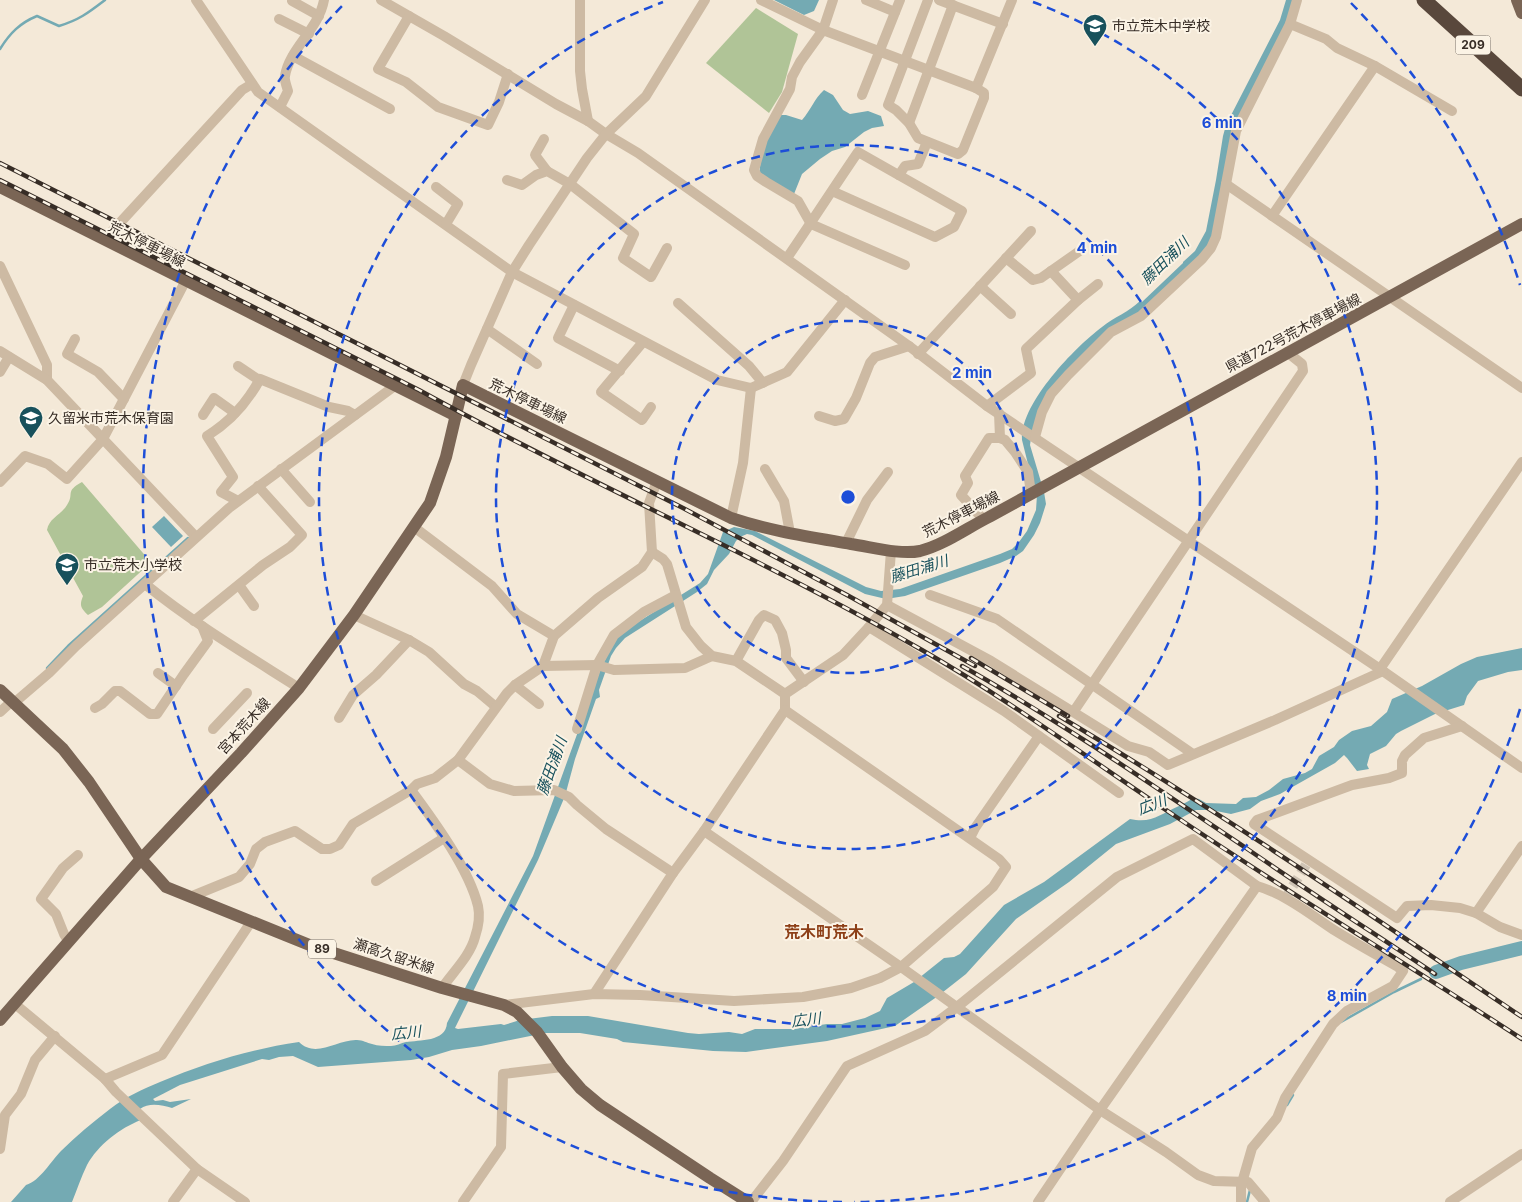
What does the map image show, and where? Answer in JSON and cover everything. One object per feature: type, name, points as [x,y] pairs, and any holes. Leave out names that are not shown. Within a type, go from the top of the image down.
[{"type":"highway","name":"209","points":[[1424,0],[1522,90]]},
{"type":"main road","points":[[1517,0],[1522,13]]},
{"type":"main road","name":"荒木停車場線","points":[[0,187],[456,416]]},
{"type":"main road","name":"県道722号荒木停車場線","points":[[1079,468],[1522,224]]},
{"type":"main road","points":[[456,416],[463,385]]},
{"type":"main road","name":"荒木停車場線","points":[[463,385],[731,518],[760,527],[891,551],[918,551],[932,547],[1079,468]]},
{"type":"main road","name":"宮本荒木線","points":[[0,1020],[141,859],[241,753],[298,688],[354,615],[430,503],[437,486],[456,416]]},
{"type":"main road","name":"瀬高久留米線","points":[[0,690],[63,748],[89,782],[141,859],[166,887],[312,946],[442,988],[504,1005],[517,1012],[537,1032],[558,1062],[582,1089],[600,1105],[710,1178],[750,1202]]},
{"type":"street","points":[[196,0],[258,92],[512,272],[717,380],[751,388],[787,372],[845,300]]},
{"type":"street","points":[[280,107],[288,91],[284,77],[293,56],[309,34],[322,11],[324,0]]},
{"type":"street","points":[[382,0],[556,104],[588,121],[638,153],[909,346],[987,406],[1383,671],[1522,768]]},
{"type":"street","points":[[580,0],[580,71],[588,121]]},
{"type":"street","points":[[463,385],[512,272],[587,158],[606,134],[646,96],[705,0]]},
{"type":"street","points":[[761,0],[823,30],[880,52],[905,61],[976,88],[984,93],[984,98],[963,150],[958,154],[918,138],[909,123],[888,105],[905,61],[928,0]]},
{"type":"street","points":[[833,0],[823,30],[800,62],[792,77],[790,88],[763,139],[754,170],[757,176],[798,201],[811,224],[905,265]]},
{"type":"street","points":[[866,0],[895,12]]},
{"type":"street","points":[[862,95],[900,0]]},
{"type":"street","points":[[939,0],[1003,24]]},
{"type":"street","points":[[976,88],[1012,0]]},
{"type":"street","points":[[1035,437],[1046,403],[1051,394],[1068,375],[1112,332],[1141,316],[1202,259],[1211,248],[1216,237],[1236,131],[1290,24],[1296,0]]},
{"type":"street","points":[[292,1],[319,16]]},
{"type":"street","points":[[909,123],[953,6]]},
{"type":"street","points":[[409,16],[378,69],[406,82],[438,107],[488,125],[499,102],[508,74]]},
{"type":"street","points":[[279,19],[309,34]]},
{"type":"street","points":[[1290,24],[1326,39],[1337,48],[1375,66],[1452,111]]},
{"type":"street","points":[[293,56],[390,109]]},
{"type":"street","points":[[1272,216],[1375,66]]},
{"type":"street","points":[[105,240],[242,90],[252,84]]},
{"type":"street","points":[[544,139],[535,154],[547,170],[570,184],[634,234],[623,258],[650,277],[667,248]]},
{"type":"street","points":[[899,175],[905,166],[918,164],[927,142]]},
{"type":"street","points":[[787,258],[858,152],[962,211],[954,227],[935,237],[832,191]]},
{"type":"street","points":[[507,180],[522,185],[547,170]]},
{"type":"street","points":[[1226,184],[1522,388]]},
{"type":"street","points":[[436,187],[458,204],[446,224]]},
{"type":"street","points":[[918,354],[1031,231]]},
{"type":"street","points":[[1006,258],[1032,280],[1041,278],[1081,250]]},
{"type":"street","points":[[0,266],[47,365],[47,380]]},
{"type":"street","points":[[1051,271],[1078,300]]},
{"type":"street","points":[[1,480],[25,456],[48,464],[67,479],[103,439],[186,280]]},
{"type":"street","points":[[987,406],[1031,373],[1026,349],[1078,300],[1098,284]]},
{"type":"street","points":[[980,286],[1011,314]]},
{"type":"street","points":[[678,304],[749,366],[763,383]]},
{"type":"street","points":[[574,305],[558,338],[620,371]]},
{"type":"street","points":[[487,329],[537,364]]},
{"type":"street","points":[[74,339],[67,354],[98,372],[124,399]]},
{"type":"street","points":[[643,342],[601,392],[642,420],[651,408]]},
{"type":"street","points":[[820,416],[835,421],[844,419],[856,398],[873,359],[909,346]]},
{"type":"street","points":[[0,351],[47,380],[196,537]]},
{"type":"street","points":[[1074,711],[1303,371],[1302,364],[1287,352]]},
{"type":"street","points":[[0,372],[9,357]]},
{"type":"street","points":[[238,366],[259,380],[355,415]]},
{"type":"street","points":[[238,501],[221,492],[233,477],[207,436],[221,427],[252,395],[259,380]]},
{"type":"street","points":[[0,712],[49,673],[76,646],[238,501],[396,385]]},
{"type":"street","points":[[731,518],[743,463],[751,388]]},
{"type":"street","points":[[203,414],[214,398],[235,413]]},
{"type":"street","points":[[999,414],[1000,438]]},
{"type":"street","points":[[984,520],[961,496],[968,483],[965,476],[989,438],[1005,440],[1015,452],[1028,472],[1031,493]]},
{"type":"street","points":[[887,605],[991,661],[1128,746],[1149,752],[1168,765],[1275,720],[1383,671],[1522,462]]},
{"type":"street","points":[[281,469],[310,502]]},
{"type":"street","points":[[765,469],[784,501],[790,533]]},
{"type":"street","points":[[846,543],[867,500],[888,472]]},
{"type":"street","points":[[543,666],[554,636],[598,598],[642,567],[652,552],[649,509],[657,481]]},
{"type":"street","points":[[198,623],[239,585],[290,547],[302,535],[258,486]]},
{"type":"street","points":[[414,527],[492,586],[517,614],[554,636]]},
{"type":"street","points":[[785,694],[843,655],[887,605],[891,551]]},
{"type":"street","points":[[652,552],[667,564],[686,627],[700,646],[712,656],[736,661],[785,694]]},
{"type":"street","points":[[145,584],[168,603],[298,688]]},
{"type":"street","points":[[239,585],[254,606]]},
{"type":"street","points":[[577,730],[598,665],[614,635],[644,612],[676,595]]},
{"type":"street","points":[[930,595],[997,618],[1193,754]]},
{"type":"street","points":[[354,615],[409,640],[429,652],[464,684],[477,691],[496,707]]},
{"type":"street","points":[[736,661],[759,620],[764,615],[774,620],[782,634],[786,658],[804,682]]},
{"type":"street","points":[[95,708],[102,704],[114,691],[120,691],[150,714],[157,714],[208,641],[198,623]]},
{"type":"street","points":[[869,627],[1004,711],[1119,793]]},
{"type":"street","points":[[339,718],[353,695],[376,675],[409,640]]},
{"type":"street","points":[[190,897],[239,877],[250,864],[256,849],[265,842],[295,831],[322,849],[330,849],[339,845],[353,824],[411,790],[417,784],[435,778],[458,760],[515,684],[543,666],[598,665],[614,670],[685,668],[712,656]]},
{"type":"street","points":[[158,673],[176,686]]},
{"type":"street","points":[[515,684],[539,704]]},
{"type":"street","points":[[213,729],[247,693]]},
{"type":"street","points":[[594,994],[784,710],[785,694]]},
{"type":"street","points":[[504,1005],[594,994],[734,1001],[803,997],[851,988],[904,968],[993,886],[1006,867],[970,838],[784,710]]},
{"type":"street","points":[[1462,726],[1424,738],[1405,754],[1402,761],[1402,773],[1389,778],[1352,785],[1257,820],[1254,824],[1397,918],[1407,906],[1431,905],[1460,908],[1476,913],[1500,927],[1522,935]]},
{"type":"street","points":[[970,838],[1039,736]]},
{"type":"street","points":[[458,760],[490,784],[514,791],[554,790],[569,797],[606,830],[673,874]]},
{"type":"street","points":[[411,790],[444,838],[472,890],[479,916],[475,938],[442,988]]},
{"type":"street","points":[[704,831],[904,968],[1100,1110],[1198,1174],[1214,1181],[1248,1182],[1264,1202]]},
{"type":"street","points":[[376,881],[444,838]]},
{"type":"street","points":[[750,1202],[783,1161],[847,1066],[925,1031],[953,1004],[1117,877],[1193,839],[1257,886],[1285,899],[1403,971],[1393,986],[1347,1011],[1333,1024],[1285,1098],[1276,1118],[1252,1148],[1242,1181],[1241,1202]]},
{"type":"street","points":[[1476,913],[1522,846]]},
{"type":"street","points":[[69,942],[56,914],[41,899],[63,868],[78,855]]},
{"type":"street","points":[[1038,1202],[1257,886]]},
{"type":"street","points":[[105,1079],[162,1055],[251,922]]},
{"type":"street","points":[[15,1004],[105,1079],[116,1092],[197,1168],[245,1202]]},
{"type":"street","points":[[0,1149],[5,1115],[21,1094],[35,1060],[54,1036]]},
{"type":"street","points":[[463,1202],[501,1147],[503,1074],[558,1062]]},
{"type":"street","points":[[1450,1202],[1522,1154]]},
{"type":"street","points":[[174,1202],[197,1168]]},
{"type":"green space","points":[[756,8],[798,34],[782,92],[769,113],[706,63]]},
{"type":"green space","points":[[82,482],[149,560],[148,565],[102,607],[88,615],[81,607],[83,596],[47,530],[50,522],[67,505],[73,488]]},
{"type":"water","points":[[774,0],[819,0],[814,11],[804,15]]},
{"type":"water","points":[[1286,0],[1294,0],[1288,23],[1234,125],[1213,236],[1201,256],[1138,314],[1057,383],[1031,438],[1030,445],[1046,504],[1040,523],[1023,551],[1000,563],[905,596],[886,599],[865,594],[752,535],[747,534],[740,537],[729,554],[714,570],[707,584],[625,638],[611,656],[599,690],[600,697],[596,699],[575,759],[565,796],[538,860],[455,1028],[504,1025],[520,1020],[552,1016],[588,1016],[688,1033],[729,1032],[742,1034],[755,1029],[794,1029],[827,1024],[842,1024],[865,1018],[880,1011],[887,998],[914,982],[944,958],[960,954],[1004,905],[1044,882],[1130,819],[1144,820],[1156,817],[1193,798],[1206,803],[1236,804],[1243,798],[1256,797],[1283,779],[1312,769],[1319,756],[1334,747],[1339,740],[1352,731],[1371,726],[1387,712],[1392,699],[1422,686],[1477,657],[1522,648],[1522,670],[1478,681],[1467,696],[1464,705],[1435,714],[1396,734],[1386,746],[1370,754],[1367,765],[1369,769],[1357,771],[1344,755],[1335,763],[1280,794],[1261,801],[1250,809],[1231,814],[1211,810],[1196,810],[1170,824],[1116,844],[1069,882],[1016,919],[966,974],[895,1026],[827,1041],[746,1052],[713,1051],[623,1042],[617,1039],[580,1033],[545,1033],[452,1050],[411,1060],[318,1067],[293,1056],[269,1060],[262,1059],[180,1085],[153,1099],[155,1101],[163,1100],[170,1102],[191,1099],[172,1108],[151,1105],[140,1109],[141,1120],[110,1138],[97,1151],[85,1170],[72,1202],[11,1202],[26,1185],[41,1175],[67,1145],[110,1109],[134,1094],[177,1075],[246,1053],[299,1042],[313,1049],[320,1049],[350,1040],[395,1046],[406,1042],[431,1039],[442,1034],[533,856],[601,668],[615,640],[627,629],[700,583],[708,574],[723,532],[734,527],[755,531],[866,587],[881,591],[900,589],[1012,549],[1027,531],[1036,510],[1037,495],[1022,440],[1024,426],[1030,410],[1051,378],[1077,348],[1107,323],[1140,301],[1142,302],[1195,251],[1206,231],[1226,125],[1280,20]]},
{"type":"water","points":[[824,90],[833,95],[843,110],[850,114],[868,111],[881,116],[884,126],[872,128],[864,132],[845,147],[832,151],[820,159],[802,174],[794,194],[759,175],[762,151],[779,115],[802,120]]},
{"type":"water","points":[[164,516],[183,536],[171,547],[152,527]]},
{"type":"waterway","points":[[0,49],[16,29],[37,16],[59,26],[83,16],[105,0]]},
{"type":"waterway","points":[[47,668],[68,646],[188,538]]},
{"type":"waterway","points":[[1436,972],[1461,963],[1522,948]]},
{"type":"waterway","points":[[1341,1022],[1421,979]]},
{"type":"waterway","points":[[1287,1105],[1293,1095]]},
{"type":"waterway","points":[[1247,1202],[1250,1190]]},
{"type":"tunnel","points":[[1285,899],[1309,860]]},
{"type":"railway","points":[[0,163],[683,508],[847,595],[975,666]]},
{"type":"railway","points":[[0,180],[419,390],[544,456],[734,550],[922,650],[1018,710],[1261,873],[1522,1039]]},
{"type":"railway","points":[[971,658],[1068,716]]},
{"type":"railway","points":[[962,666],[1106,754],[1435,974]]},
{"type":"railway","points":[[1059,716],[1235,825],[1522,1017]]},
{"type":"place","name":"市立荒木中学校","points":[[1095,47]]},
{"type":"place","name":"久留米市荒木保育園","points":[[31,439]]},
{"type":"place","name":"市立荒木小学校","points":[[67,586]]},
{"type":"district","name":"荒木町荒木","points":[[824,932]]},
{"type":"water label","name":"藤田浦川","points":[[1165,261]]},
{"type":"water label","name":"藤田浦川","points":[[919,569]]},
{"type":"water label","name":"藤田浦川","points":[[552,766]]},
{"type":"water label","name":"広川","points":[[1152,805]]},
{"type":"water label","name":"広川","points":[[806,1020]]},
{"type":"water label","name":"広川","points":[[406,1033]]}]
